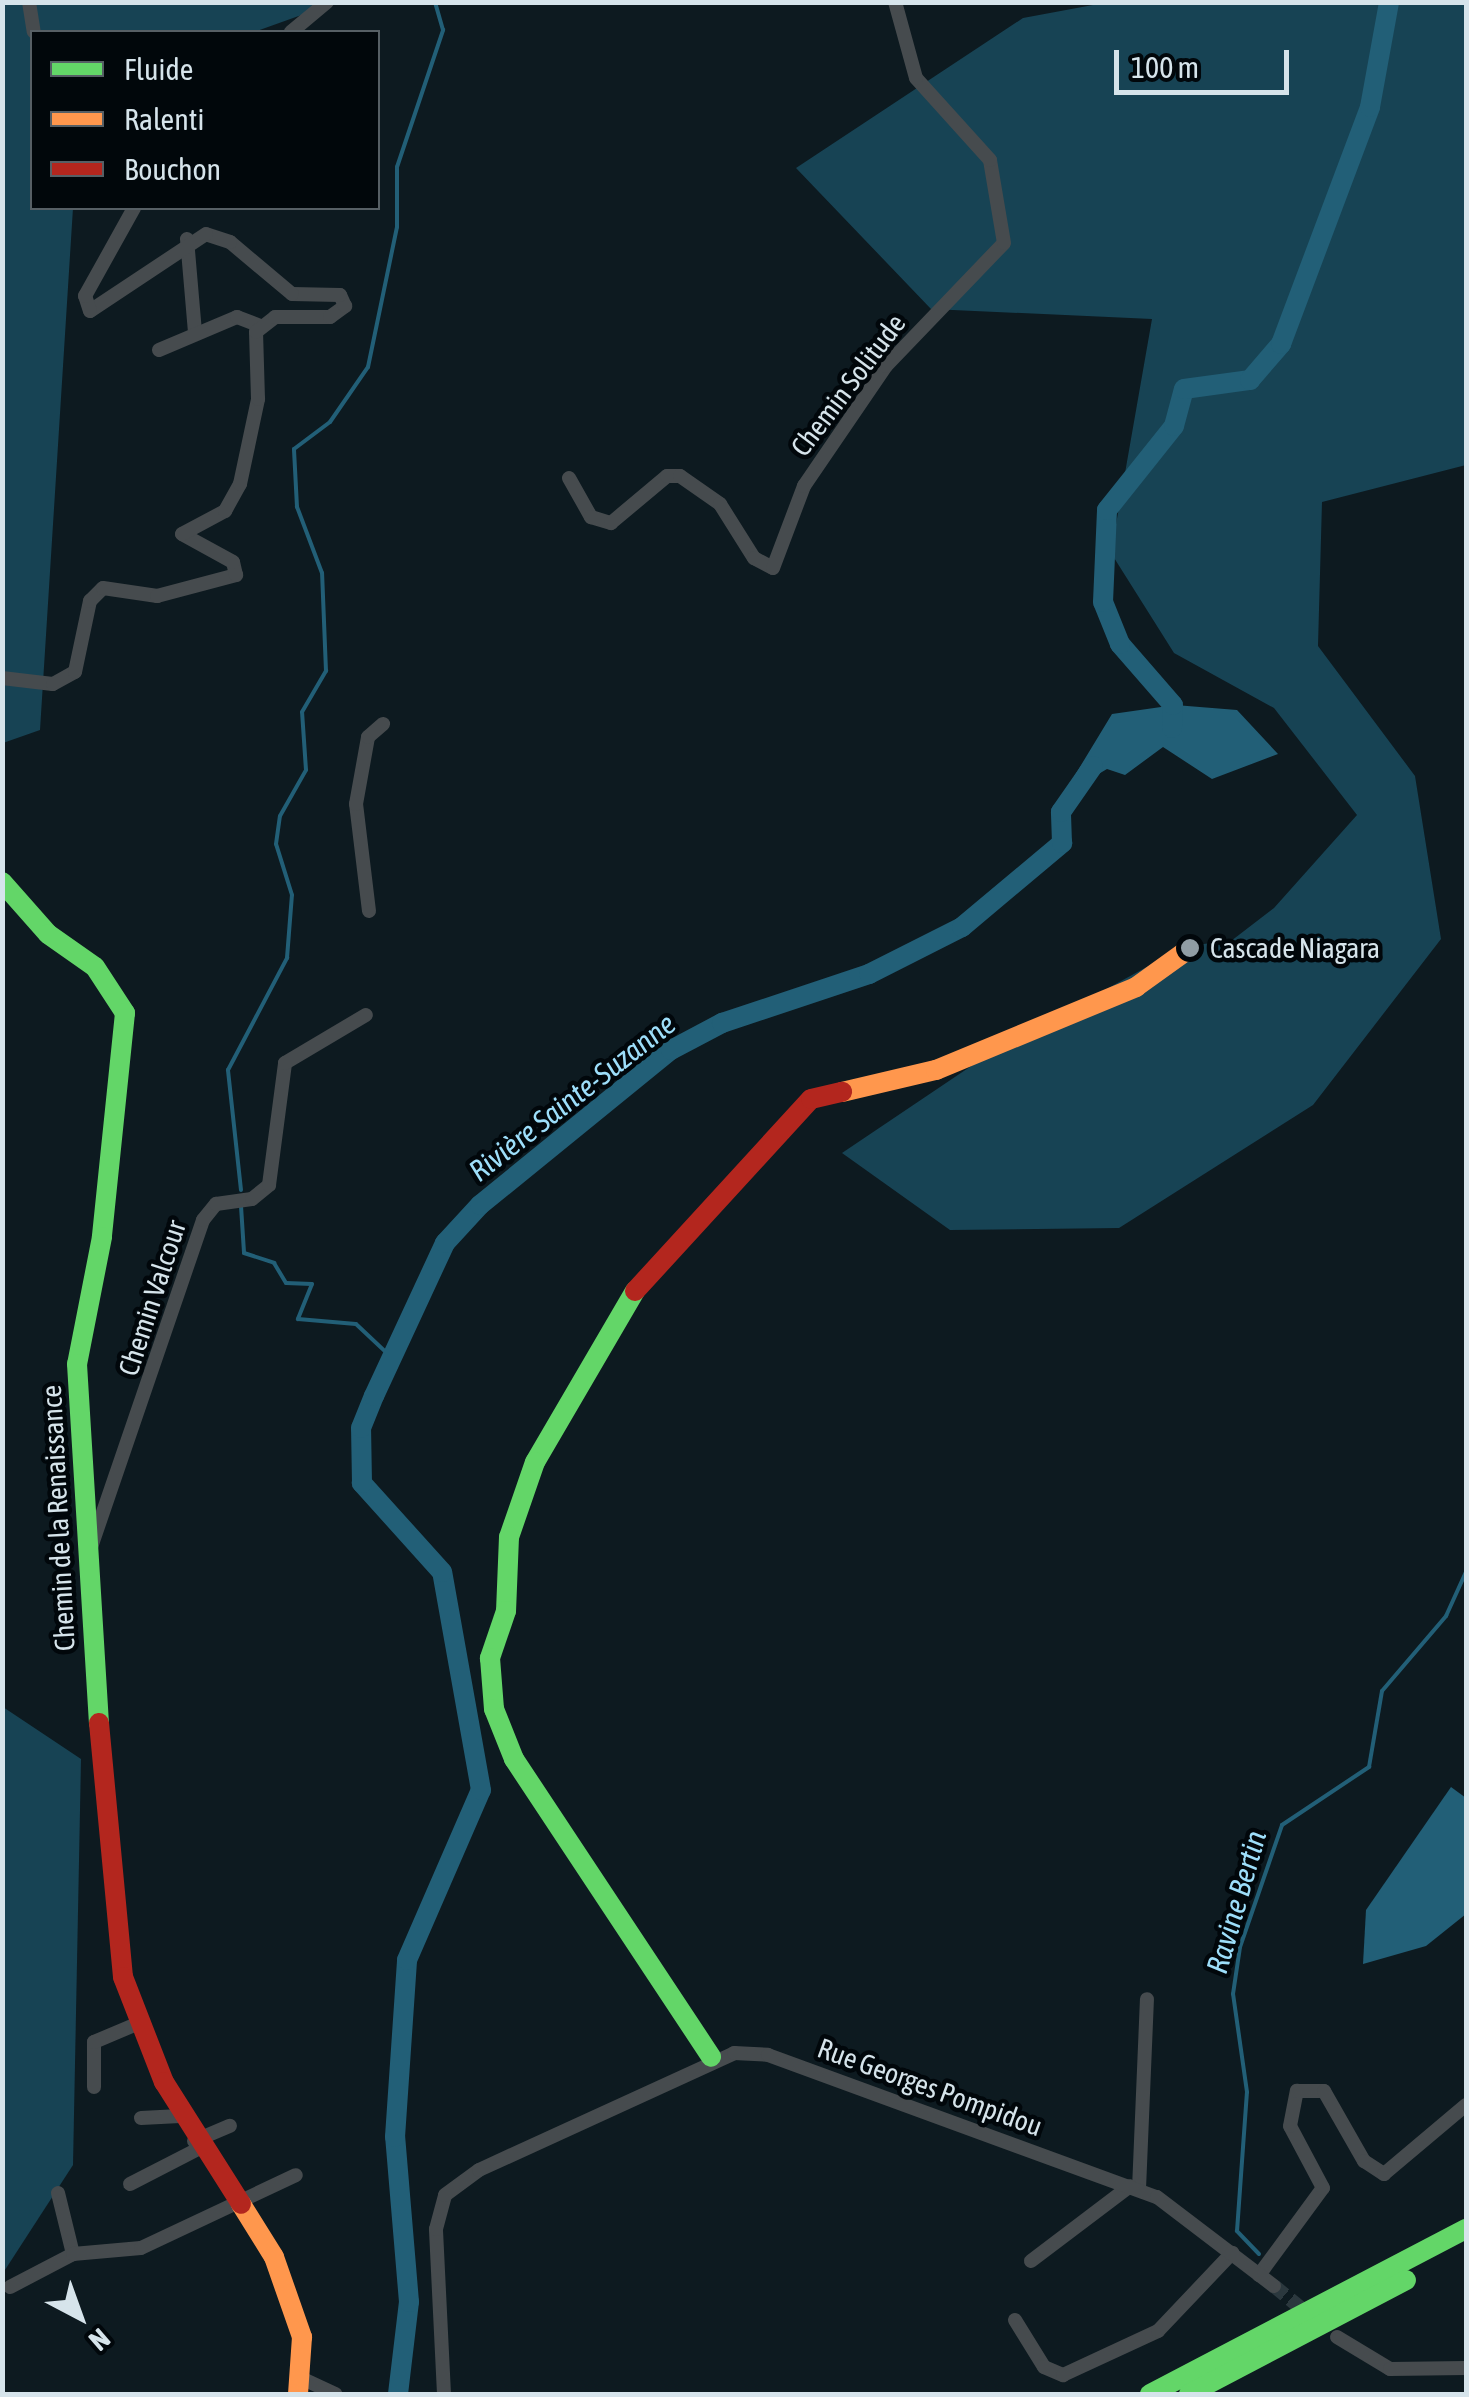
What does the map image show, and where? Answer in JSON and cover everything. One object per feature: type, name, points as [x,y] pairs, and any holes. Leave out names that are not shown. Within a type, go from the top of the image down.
[{"type":"main road","name":"Chemin de la Renaissance","points":[[2,882],[48,934],[104,977],[126,1022],[77,1364],[110,1902],[138,2023],[180,2116],[244,2206],[299,2325],[300,2386]]},
{"type":"main road","points":[[711,2057],[514,1760],[494,1708],[488,1680],[506,1612],[510,1537],[535,1462],[640,1282],[811,1099],[936,1070],[1136,987],[1190,948]]},
{"type":"main road","points":[[1150,2394],[1466,2229]]},
{"type":"main road","points":[[1189,2394],[1466,2248]]},
{"type":"street","points":[[29,2],[34,30]]},
{"type":"street","points":[[293,30],[327,2]]},
{"type":"street","name":"Chemin Solitude","points":[[569,478],[591,517],[611,522],[668,476],[680,476],[720,504],[754,558],[773,568],[804,486],[886,366],[1004,243],[990,160],[916,78],[895,2]]},
{"type":"street","points":[[133,210],[85,296],[90,311],[187,239],[218,236],[292,294],[346,302],[330,317],[260,326],[237,317],[159,350]]},
{"type":"street","points":[[187,239],[194,332]]},
{"type":"street","points":[[2,678],[52,684],[76,672],[90,601],[103,588],[157,596],[238,572],[182,534],[225,511],[240,484],[258,399],[260,326]]},
{"type":"street","points":[[370,911],[356,804],[368,737],[383,724]]},
{"type":"street","name":"Chemin Valcour","points":[[86,1558],[208,1210],[269,1185],[292,1055],[366,1015]]},
{"type":"street","points":[[1031,2261],[1134,2188],[1148,1999]]},
{"type":"street","points":[[94,2087],[94,2042],[138,2023]]},
{"type":"street","name":"Rue Georges Pompidou","points":[[711,2057],[768,2055],[1134,2188],[1274,2286]]},
{"type":"street","points":[[444,2394],[436,2229],[445,2195],[711,2057]]},
{"type":"street","points":[[1260,2276],[1323,2188],[1290,2126],[1297,2091],[1324,2090],[1364,2161],[1384,2174],[1466,2105]]},
{"type":"street","points":[[141,2118],[180,2116]]},
{"type":"street","points":[[130,2184],[230,2126]]},
{"type":"street","points":[[10,2287],[73,2254],[133,2250],[244,2206],[296,2175]]},
{"type":"street","points":[[58,2193],[73,2254]]},
{"type":"street","points":[[1015,2320],[1044,2366],[1063,2375],[1158,2331],[1232,2253]]},
{"type":"street","points":[[1337,2337],[1390,2368],[1466,2368]]},
{"type":"street","points":[[300,2386],[336,2394]]},
{"type":"shaded area","points":[[1109,2],[1466,3],[1466,465],[1322,502],[1318,646],[1415,776],[1441,939],[1313,1105],[1119,1228],[950,1230],[842,1153],[995,1050],[1185,946],[1231,941],[1274,908],[1357,815],[1274,708],[1174,653],[1111,553],[1152,319],[931,309],[796,168],[1023,18]]},
{"type":"shaded area","points":[[3,3],[335,3],[260,30],[30,30],[30,210],[73,210],[40,730],[3,743]]},
{"type":"shaded area","points":[[1175,705],[1237,710],[1278,754],[1212,779],[1163,747],[1125,775],[1107,769],[1080,785],[1072,780],[1112,714]]},
{"type":"shaded area","points":[[3,1707],[81,1759],[73,2165],[3,2273]]},
{"type":"shaded area","points":[[1451,1787],[1466,1798],[1466,1914],[1426,1946],[1363,1964],[1366,1910]]},
{"type":"waterway","points":[[241,1190],[228,1070],[287,958],[292,895],[276,844],[280,816],[306,770],[302,712],[326,671],[322,573],[297,507],[294,449],[330,422],[368,367],[397,227],[397,167],[443,30],[435,2]]},
{"type":"waterway","name":"Rivière Sainte-Suzanne","points":[[1172,728],[1173,705],[1120,644],[1103,602],[1107,510],[1174,426],[1184,389],[1250,380],[1281,344],[1370,107],[1389,2]]},
{"type":"waterway","name":"Rivière Sainte-Suzanne","points":[[398,2394],[409,2302],[395,2137],[407,1960],[481,1790],[442,1572],[362,1483],[361,1428],[374,1396],[445,1243],[480,1205],[671,1050],[722,1023],[869,974],[962,927],[1062,843],[1061,812],[1093,766]]},
{"type":"waterway","points":[[241,1206],[244,1253],[274,1263],[286,1283],[312,1284],[298,1319],[356,1324],[391,1357]]},
{"type":"waterway","name":"Ravine Bertin","points":[[1259,2254],[1237,2231],[1247,2092],[1233,1994],[1240,1947],[1282,1825],[1369,1767],[1382,1691],[1446,1616],[1466,1572]]},
{"type":"tunnel","points":[[1274,2286],[1308,2314]]},
{"type":"traffic: fast","points":[[2,882],[48,934],[95,967],[125,1013],[102,1237],[77,1364],[99,1723]]},
{"type":"traffic: fast","points":[[635,1291],[535,1462],[509,1537],[506,1611],[490,1658],[494,1709],[514,1759],[711,2057]]},
{"type":"traffic: fast","points":[[1150,2394],[1466,2229]]},
{"type":"traffic: fast","points":[[1189,2394],[1406,2280]]},
{"type":"traffic: slow","points":[[842,1092],[936,1070],[1136,987],[1190,948]]},
{"type":"traffic: slow","points":[[241,2204],[274,2257],[302,2337],[298,2394]]},
{"type":"traffic: jam","points":[[635,1291],[811,1099],[842,1092]]},
{"type":"traffic: jam","points":[[99,1723],[123,1977],[164,2082],[241,2204]]},
{"type":"place","name":"Cascade Niagara","points":[[1190,948]]}]
